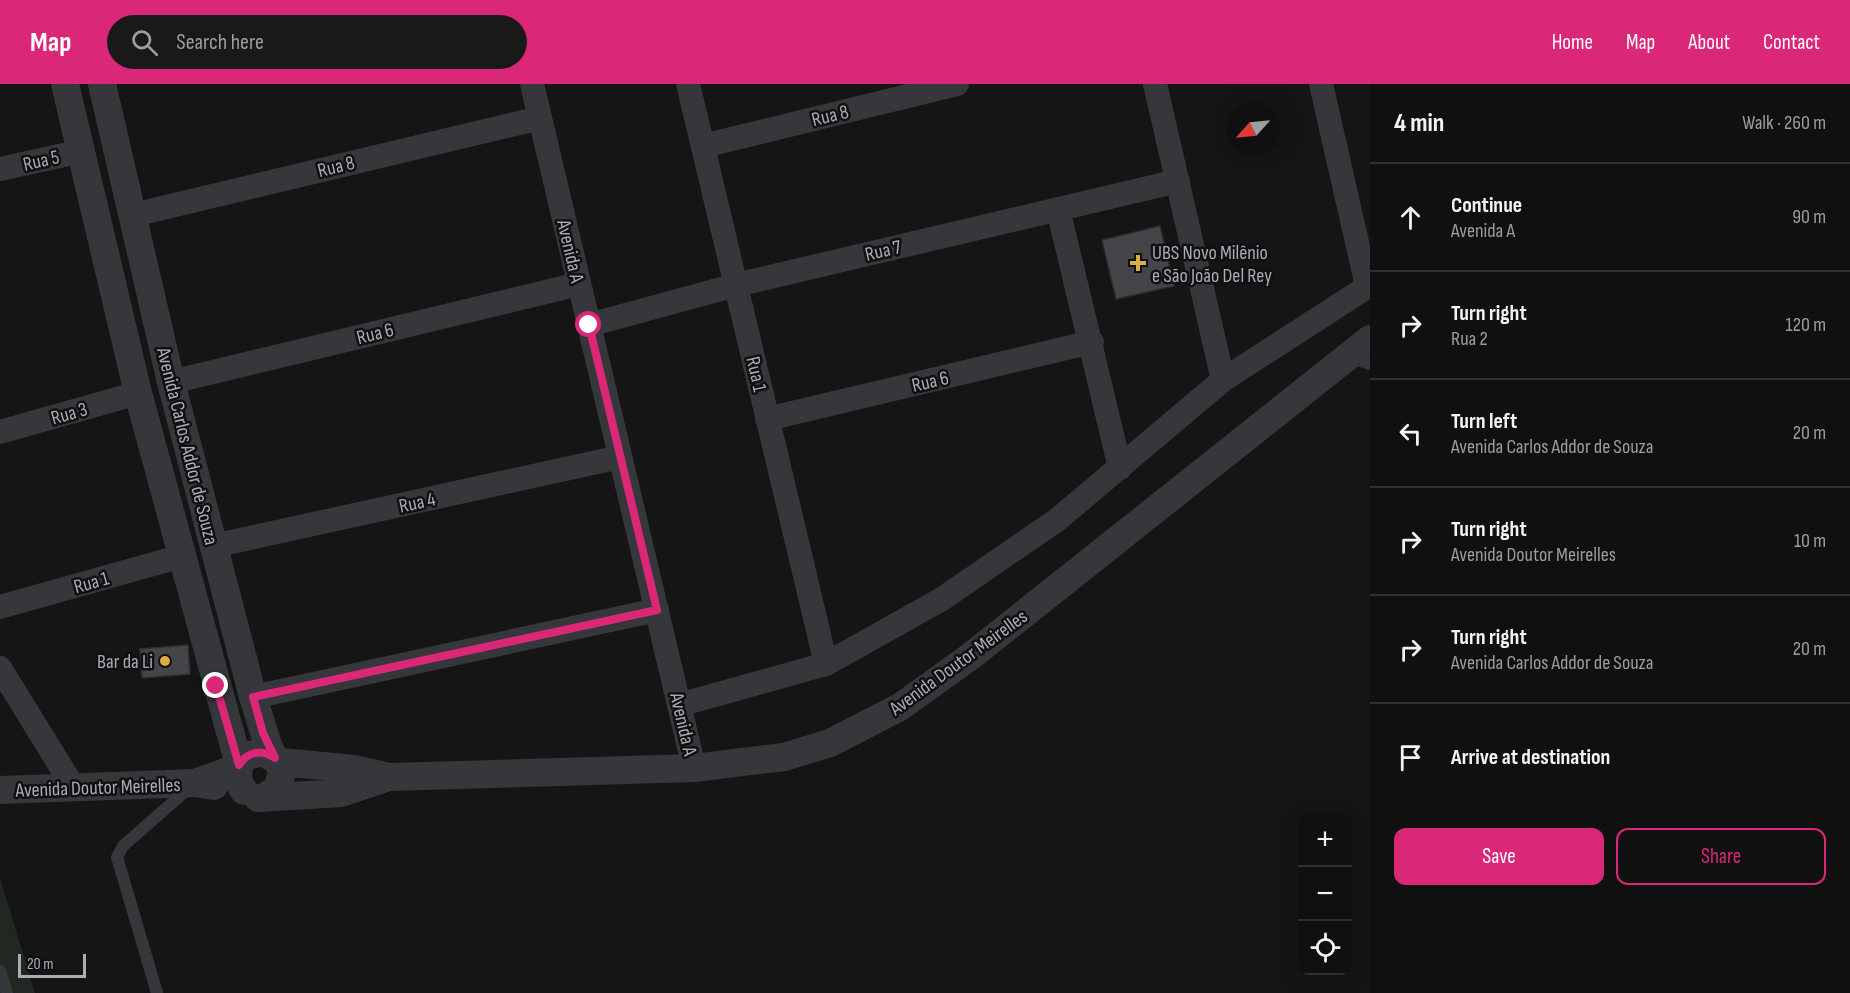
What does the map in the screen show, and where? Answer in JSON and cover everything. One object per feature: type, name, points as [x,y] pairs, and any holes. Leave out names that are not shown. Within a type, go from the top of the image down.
[{"type":"street","name":"Avenida Carlos Addor de Souza","points":[[65,84],[138,393],[182,556],[250,784],[278,788],[282,777],[263,733],[213,546],[171,382],[102,84]]},
{"type":"street","name":"Avenida A","points":[[532,84],[694,768]]},
{"type":"street","name":"Rua 1","points":[[688,84],[826,664]]},
{"type":"street","name":"Rua 8","points":[[703,146],[957,84]]},
{"type":"street","points":[[1155,84],[1223,380]]},
{"type":"street","points":[[679,705],[826,664],[942,599],[1057,520],[1223,380],[1369,285],[1321,84]]},
{"type":"street","name":"Rua 8","points":[[133,215],[540,117]]},
{"type":"street","name":"Rua 5","points":[[0,169],[81,151]]},
{"type":"street","name":"Rua 7","points":[[589,325],[736,285],[1178,181]]},
{"type":"street","points":[[1058,209],[1092,342],[1120,468]]},
{"type":"street","name":"Rua 6","points":[[171,382],[579,284]]},
{"type":"street","name":"Avenida Doutor Meirelles","points":[[250,784],[254,753],[262,752],[281,762],[354,769],[389,777],[694,768],[784,758],[831,743],[900,707],[971,656],[1359,360],[1370,339]]},
{"type":"street","name":"Rua 6","points":[[767,419],[1092,342]]},
{"type":"street","name":"Rua 3","points":[[0,432],[138,393]]},
{"type":"street","name":"Rua 4","points":[[213,546],[620,457]]},
{"type":"street","name":"Rua 1","points":[[0,607],[182,556]]},
{"type":"street","points":[[253,697],[657,610]]},
{"type":"street","points":[[0,668],[75,788]]},
{"type":"street","name":"Avenida Doutor Meirelles","points":[[0,790],[195,783],[225,774],[250,784],[341,793],[389,777]]},
{"type":"lane","points":[[157,993],[117,857],[123,846],[195,783]]},
{"type":"lane","points":[[0,971],[7,993]]},
{"type":"shaded area","points":[[0,878],[35,993],[0,993]]},
{"type":"building","name":"UBS Novo Milênio e São João Del Rey","points":[[1160,226],[1174,286],[1116,299],[1102,240]]},
{"type":"building","name":"Bar da Li","points":[[188,645],[190,674],[142,678],[140,649]]},
{"type":"place","name":"UBS Novo Milênio e São João Del Rey","points":[[1138,263]]},
{"type":"place","name":"Bar da Li","points":[[165,661]]},
{"type":"route","points":[[216,686],[239,765],[247,756],[254,753],[262,752],[275,758],[263,733],[253,697],[657,610],[589,325]]}]
